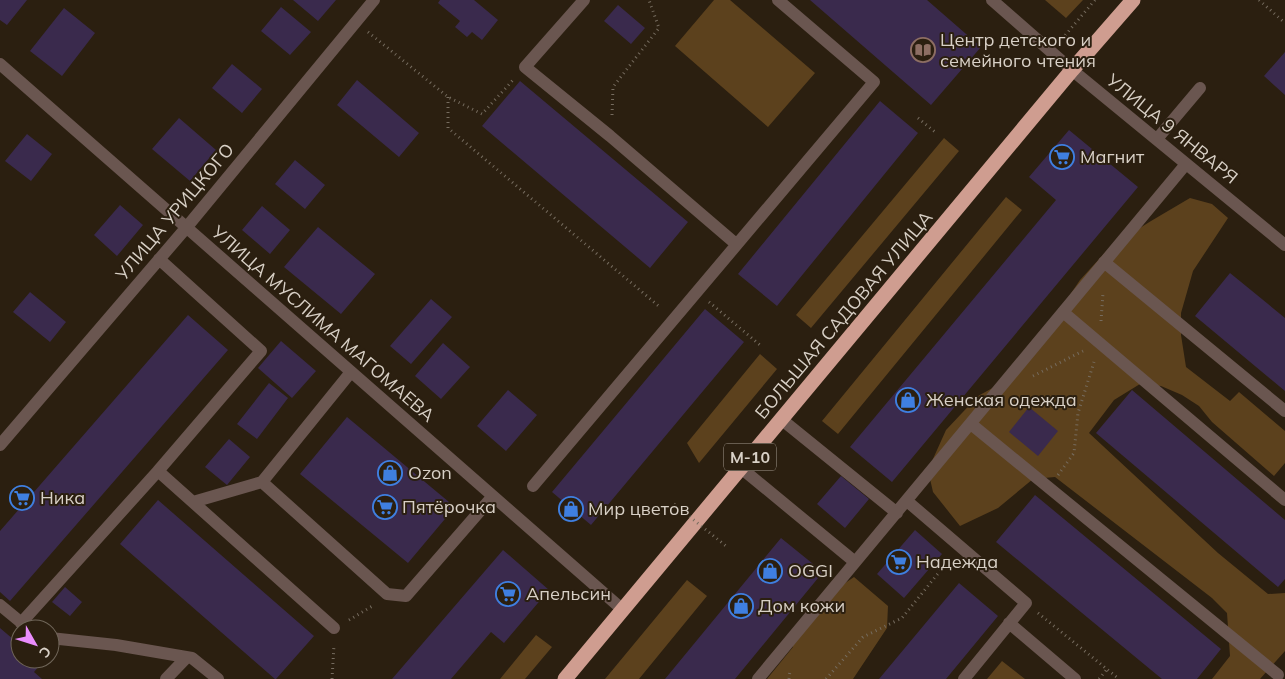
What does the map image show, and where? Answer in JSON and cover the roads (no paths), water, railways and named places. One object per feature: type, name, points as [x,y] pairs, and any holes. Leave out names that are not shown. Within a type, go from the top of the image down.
[{"type":"highway","name":"БОЛЬШАЯ САДОВАЯ УЛИЦА","points":[[565,679],[1072,70],[1133,0]]},
{"type":"street","name":"УЛИЦА УРИЦКОГО","points":[[0,446],[186,228],[374,0]]},
{"type":"street","points":[[584,0],[525,67],[610,136],[736,244]]},
{"type":"street","points":[[533,486],[874,82],[778,0]]},
{"type":"street","name":"УЛИЦА 9 ЯНВАРЯ","points":[[992,0],[1072,70],[1285,245]]},
{"type":"street","name":"УЛИЦА МУСЛИМА МАГОМАЕВА","points":[[0,64],[623,610]]},
{"type":"street","points":[[1157,139],[1200,88]]},
{"type":"street","points":[[758,679],[1186,164]]},
{"type":"street","points":[[31,619],[261,351],[159,259]]},
{"type":"street","points":[[1104,262],[1285,411]]},
{"type":"street","points":[[1063,312],[1285,500]]},
{"type":"street","points":[[193,502],[262,482],[351,372]]},
{"type":"street","points":[[781,419],[897,513]]},
{"type":"street","points":[[971,424],[1279,673]]},
{"type":"street","points":[[741,468],[856,562]]},
{"type":"street","points":[[158,471],[334,628]]},
{"type":"street","points":[[262,482],[387,594],[406,596],[493,496]]},
{"type":"street","points":[[906,501],[1026,603],[964,679]]},
{"type":"street","points":[[0,605],[17,619]]},
{"type":"street","points":[[1010,623],[1075,679]]},
{"type":"street","points":[[60,639],[116,645],[192,658],[218,679]]},
{"type":"street","points":[[166,679],[187,657]]},
{"type":"place","name":"Центр детского и семейного чтения","points":[[923,50]]},
{"type":"place","name":"Магнит","points":[[1062,157]]},
{"type":"place","name":"Женская одежда","points":[[908,400]]},
{"type":"place","name":"Ozon","points":[[390,473]]},
{"type":"place","name":"Ника","points":[[22,498]]},
{"type":"place","name":"Пятёрочка","points":[[385,507]]},
{"type":"place","name":"Мир цветов","points":[[571,509]]},
{"type":"place","name":"Надежда","points":[[899,562]]},
{"type":"place","name":"OGGI","points":[[770,571]]},
{"type":"place","name":"Апельсин","points":[[508,594]]},
{"type":"place","name":"Дом кожи","points":[[741,606]]}]
